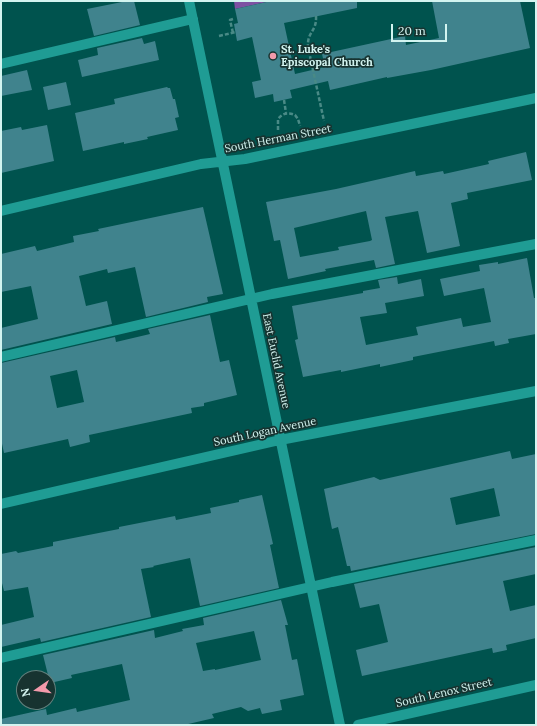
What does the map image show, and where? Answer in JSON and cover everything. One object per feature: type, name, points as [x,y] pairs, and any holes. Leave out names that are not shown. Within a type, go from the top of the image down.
[{"type":"street","name":"East Euclid Avenue","points":[[189,1],[340,725]]},
{"type":"street","points":[[1,64],[193,19]]},
{"type":"street","name":"South Herman Street","points":[[1,211],[201,164],[245,159],[536,98]]},
{"type":"street","points":[[1,357],[251,299],[536,244]]},
{"type":"street","name":"South Logan Avenue","points":[[1,504],[280,440],[536,391]]},
{"type":"street","points":[[1,658],[311,587],[536,540]]},
{"type":"street","name":"South Lenox Street","points":[[358,725],[536,685]]},
{"type":"path","points":[[316,16],[317,24],[308,39],[308,47],[324,122]]},
{"type":"path","points":[[219,36],[234,32],[230,20],[233,19]]},
{"type":"path","points":[[284,100],[286,113]]},
{"type":"path","points":[[278,130],[278,118],[282,114],[286,113],[296,115],[300,126]]},
{"type":"shaded area","points":[[234,1],[271,1],[235,9]]},
{"type":"building","points":[[134,1],[140,25],[94,36],[87,9]]},
{"type":"building","points":[[271,1],[357,1],[357,8],[284,23],[295,74],[325,67],[322,54],[405,36],[406,45],[439,38],[432,1],[520,1],[530,48],[330,90],[328,81],[290,90],[292,98],[274,102],[273,94],[255,98],[252,82],[261,80],[252,37],[237,41],[234,24],[238,23],[235,9]]},
{"type":"building","points":[[142,38],[144,44],[155,41],[159,60],[82,77],[78,60],[98,55],[97,48]]},
{"type":"building","points":[[27,70],[32,90],[1,96],[1,76]]},
{"type":"building","points":[[66,82],[71,105],[48,110],[43,87]]},
{"type":"building","points":[[167,87],[170,88],[173,99],[175,99],[179,117],[175,118],[178,130],[147,137],[148,139],[124,144],[124,142],[83,151],[75,113],[115,104],[114,99]]},
{"type":"building","points":[[47,125],[54,161],[1,173],[1,131],[21,127],[22,130]]},
{"type":"building","points":[[526,152],[532,180],[467,193],[468,199],[451,203],[460,246],[427,253],[418,211],[385,217],[395,264],[376,268],[374,260],[325,269],[326,271],[288,279],[280,240],[274,241],[266,202],[336,189],[415,171],[416,176],[443,171],[444,174],[489,164],[488,161]],"holes":[[[366,211],[372,240],[338,247],[339,250],[300,257],[294,228]]]},
{"type":"building","points":[[203,207],[223,294],[207,297],[208,302],[146,317],[135,267],[108,273],[107,269],[79,276],[86,306],[107,301],[112,324],[1,350],[1,328],[38,319],[31,286],[1,292],[1,254],[35,246],[37,251],[74,242],[73,236],[99,231],[98,229]]},
{"type":"building","points":[[527,258],[534,298],[536,298],[536,334],[508,339],[509,343],[495,346],[494,341],[413,357],[413,360],[380,367],[380,364],[341,372],[341,370],[303,377],[295,340],[298,339],[292,306],[363,293],[363,291],[380,288],[378,280],[397,277],[398,284],[421,279],[424,296],[385,303],[387,313],[360,317],[366,345],[418,335],[416,327],[461,318],[463,327],[491,322],[484,288],[444,296],[440,279],[480,271],[479,265],[498,262],[498,264]]},
{"type":"building","points":[[210,315],[220,362],[229,360],[237,395],[204,403],[204,406],[191,408],[192,413],[89,435],[90,442],[70,447],[68,439],[4,453],[1,439],[1,363],[115,337],[116,342],[150,334],[148,329]],"holes":[[[77,370],[84,402],[57,408],[50,376]]]},
{"type":"building","points":[[510,451],[512,459],[536,454],[536,534],[351,571],[350,566],[347,566],[338,527],[332,529],[324,489],[374,477],[380,480]],"holes":[[[494,488],[500,516],[456,525],[450,498]]]},
{"type":"building","points":[[262,495],[273,544],[270,545],[279,588],[200,606],[190,558],[141,569],[151,617],[41,642],[40,638],[1,647],[1,625],[34,617],[28,587],[4,591],[1,579],[1,554],[16,551],[18,553],[53,546],[53,542],[175,516],[176,520],[211,513],[210,508],[239,502],[239,500]]},
{"type":"building","points":[[536,547],[536,574],[503,581],[510,611],[536,605],[536,638],[506,645],[507,650],[493,653],[492,648],[362,676],[356,650],[388,642],[379,604],[360,608],[354,584]]},
{"type":"building","points":[[281,600],[288,625],[285,625],[292,660],[297,659],[304,695],[280,700],[282,710],[262,714],[260,708],[248,711],[241,707],[212,714],[214,718],[184,725],[2,725],[1,719],[42,710],[46,710],[47,715],[76,708],[77,712],[130,700],[122,664],[71,675],[72,678],[56,682],[56,670],[47,670],[43,655],[154,630],[155,638],[183,631],[182,629],[204,625],[203,618]],"holes":[[[254,631],[261,660],[215,670],[203,671],[196,643]]]},
{"type":"place","name":"St. Luke's Episcopal Church","points":[[273,56]]}]
